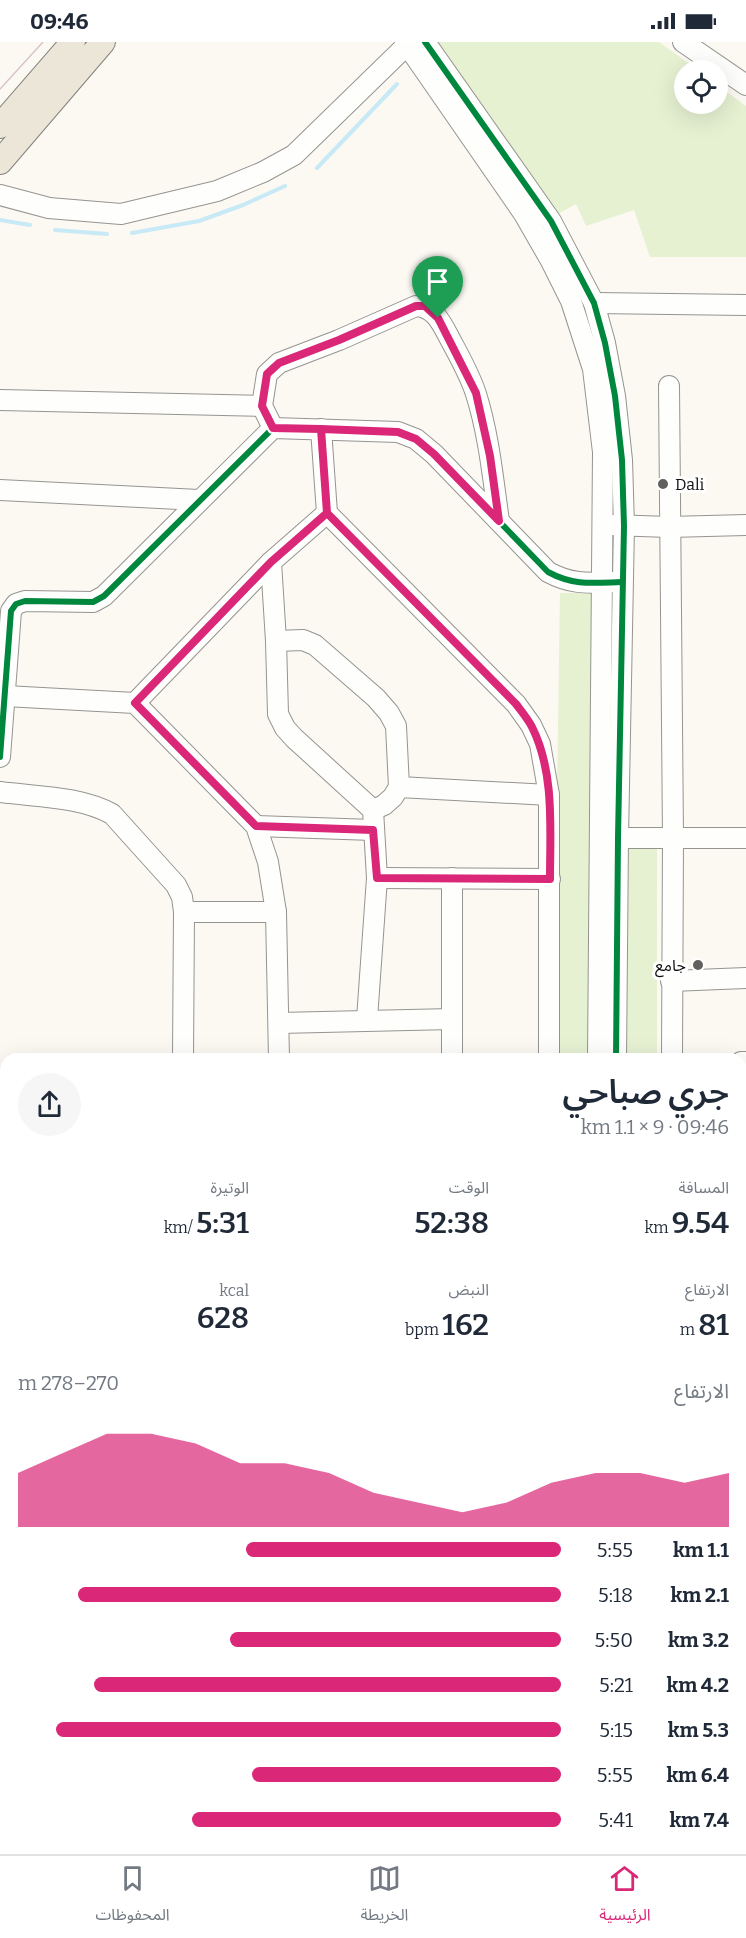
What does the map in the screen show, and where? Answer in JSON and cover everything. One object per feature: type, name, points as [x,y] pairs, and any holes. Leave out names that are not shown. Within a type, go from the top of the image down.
[{"type":"main road","points":[[0,126],[73,42]]},
{"type":"main road","points":[[0,162],[103,42]]},
{"type":"street","points":[[683,42],[746,85]]},
{"type":"street","points":[[0,195],[49,208],[120,214],[217,191],[263,172],[294,155],[411,43]]},
{"type":"street","points":[[411,43],[551,221],[594,303],[605,343],[615,396],[622,460],[624,526],[612,582]]},
{"type":"street","points":[[411,43],[524,214],[551,261],[571,301],[593,369],[603,452],[603,525],[612,582],[609,838],[598,1053]]},
{"type":"street","points":[[594,303],[746,305]]},
{"type":"street","points":[[273,428],[262,406],[267,374],[279,363],[339,340],[416,306],[425,306],[438,318],[476,393],[490,456],[499,521]]},
{"type":"street","points":[[669,386],[673,838],[672,1053]]},
{"type":"street","points":[[0,400],[262,406]]},
{"type":"street","points":[[0,757],[11,611],[16,604],[93,602],[104,597],[273,428],[398,432],[416,439],[434,454],[548,572],[563,580],[579,584],[612,582]]},
{"type":"street","points":[[321,429],[327,513],[516,704],[531,725],[540,744],[549,795],[549,1053]]},
{"type":"street","points":[[0,490],[199,500]]},
{"type":"street","points":[[135,703],[271,562],[327,513]]},
{"type":"street","points":[[603,525],[669,527],[746,525]]},
{"type":"street","points":[[271,562],[278,714],[285,728],[294,738],[373,810],[377,878],[367,1019]]},
{"type":"street","points":[[276,641],[303,640],[315,645],[376,698],[389,713],[396,726],[399,787],[384,805],[373,810]]},
{"type":"street","points":[[5,696],[135,703],[256,826],[268,862],[276,912],[279,1053]]},
{"type":"street","points":[[399,787],[549,795]]},
{"type":"street","points":[[0,792],[99,807],[112,814],[176,885],[182,897],[184,912],[183,1053]]},
{"type":"street","points":[[256,826],[373,830]]},
{"type":"street","points":[[609,838],[746,838]]},
{"type":"street","points":[[609,838],[616,1053]]},
{"type":"street","points":[[377,878],[550,879]]},
{"type":"street","points":[[452,878],[452,1053]]},
{"type":"street","points":[[184,912],[276,912]]},
{"type":"street","points":[[671,981],[746,978]]},
{"type":"street","points":[[279,1023],[367,1019],[452,1019]]},
{"type":"green space","points":[[436,42],[659,42],[684,60],[674,60],[674,114],[728,114],[728,93],[746,106],[746,257],[650,257],[634,210],[586,226],[576,204],[556,215]]},
{"type":"green space","points":[[560,593],[593,593],[589,1053],[553,1053]]},
{"type":"green space","points":[[623,844],[657,844],[657,1053],[623,1053]]},
{"type":"waterway","points":[[317,168],[397,84]]},
{"type":"waterway","points":[[132,233],[199,221],[285,186]]},
{"type":"waterway","points":[[0,220],[30,225]]},
{"type":"waterway","points":[[55,230],[107,234]]},
{"type":"tram line","points":[[0,89],[43,42]]},
{"type":"cycle path","points":[[425,42],[551,221],[594,303],[605,343],[615,396],[622,460],[624,526],[616,1053]]},
{"type":"cycle path","points":[[0,757],[11,611],[16,604],[25,601],[93,602],[104,596],[273,428],[398,432],[416,439],[434,454],[548,572],[575,582],[621,582]]},
{"type":"place","name":"Dali","points":[[663,484]]},
{"type":"place","name":"جامع","points":[[698,965]]},
{"type":"route","points":[[438,318],[425,306],[416,306],[339,340],[279,363],[270,369],[267,374],[262,406],[273,428],[321,429],[327,513],[271,562],[135,703],[256,826],[373,830],[377,878],[550,879],[549,795],[540,744],[531,725],[516,704],[327,513],[321,429],[398,432],[416,439],[434,454],[499,521],[490,456],[476,393],[457,351],[438,318]]}]
